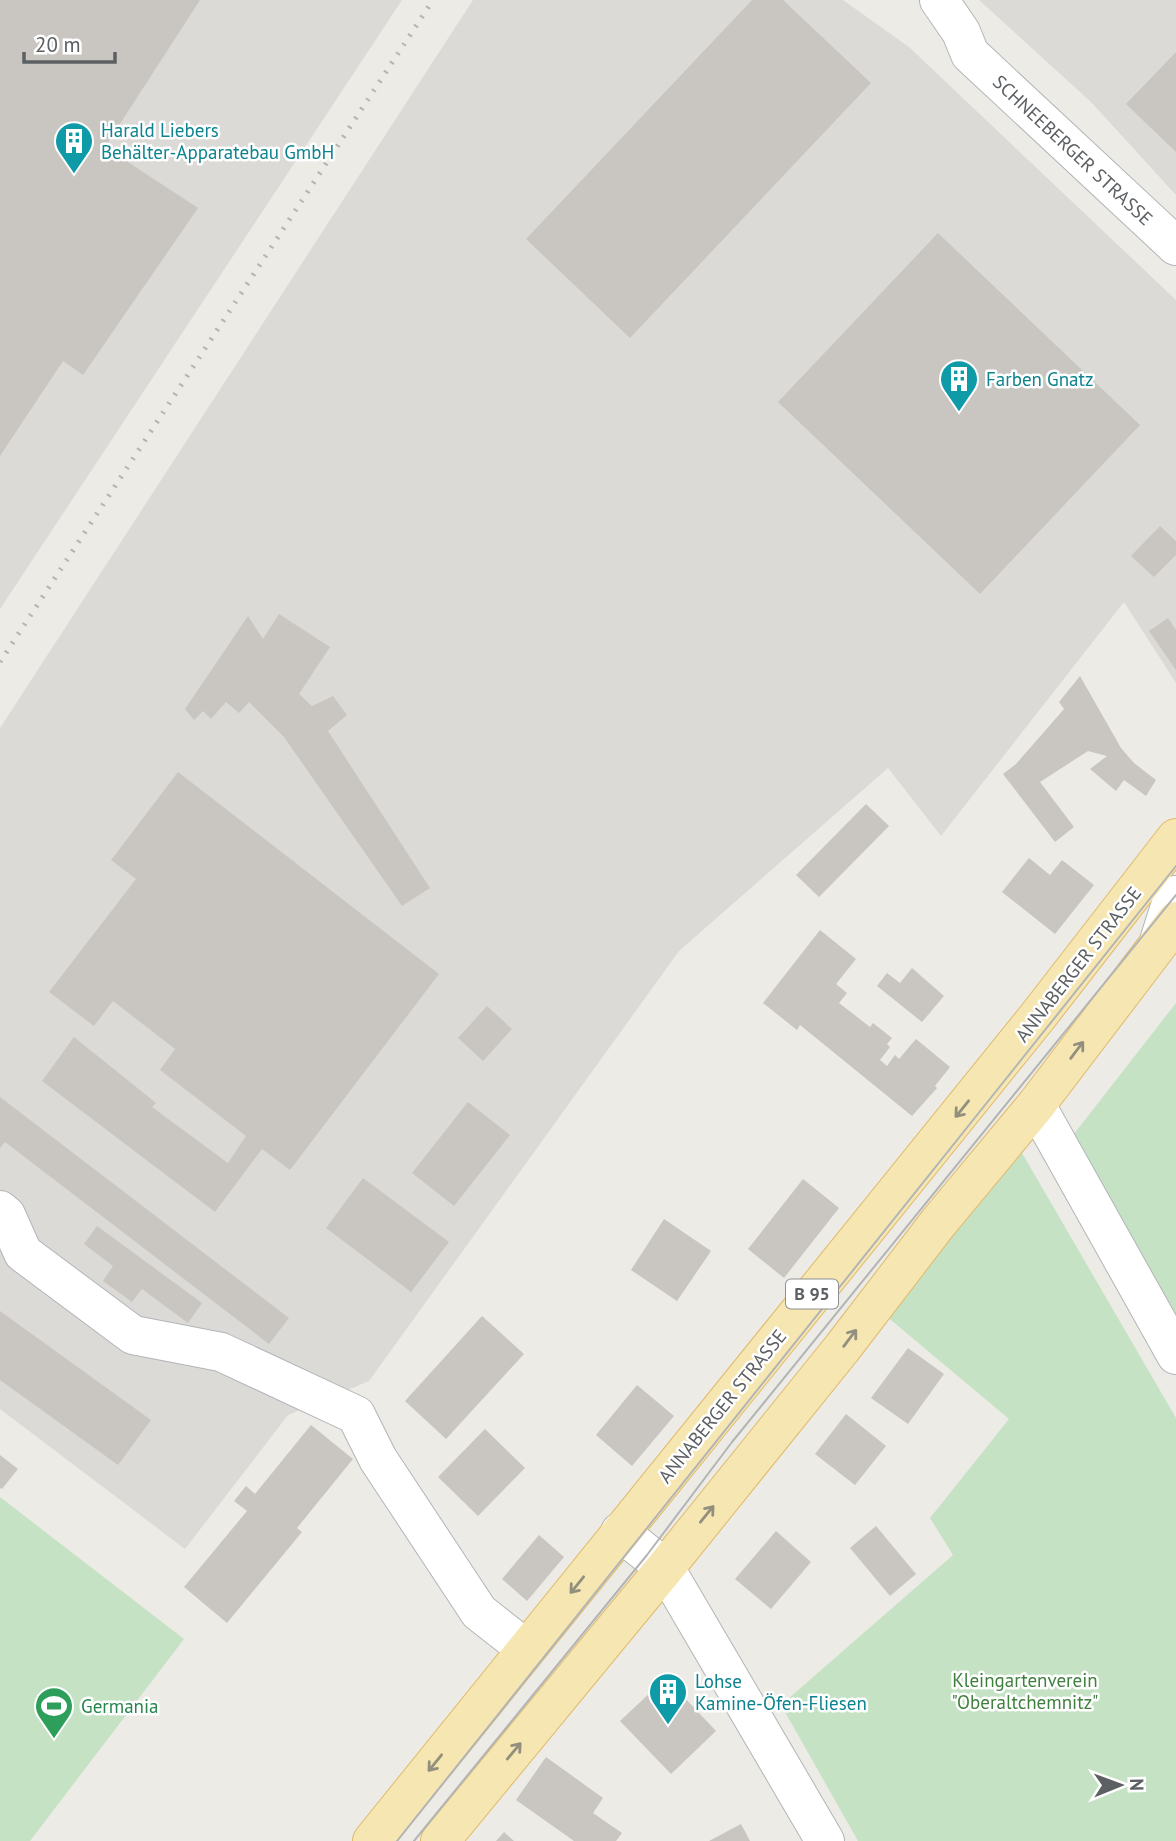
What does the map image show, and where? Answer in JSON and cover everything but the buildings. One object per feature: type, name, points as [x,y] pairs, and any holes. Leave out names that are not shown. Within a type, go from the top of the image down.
[{"type":"main road","name":"ANNABERGER STRASSE","points":[[372,1841],[1038,1016],[1176,838]]},
{"type":"main road","name":"B 95","points":[[440,1841],[843,1347],[938,1223],[1036,1105],[1168,931]]},
{"type":"street","name":"SCHNEEBERGER STRASSE","points":[[939,0],[961,32],[970,54],[1176,246]]},
{"type":"street","name":"B 95","points":[[1168,931],[1172,900],[1176,895]]},
{"type":"street","points":[[1036,1105],[1176,1355]]},
{"type":"street","points":[[0,1210],[6,1215],[23,1252],[134,1335],[221,1352],[356,1415],[378,1459],[479,1612],[526,1649]]},
{"type":"street","points":[[620,1532],[665,1568],[825,1841]]},
{"type":"shaded area","points":[[0,0],[402,0],[0,609]]},
{"type":"shaded area","points":[[473,0],[843,0],[909,47],[1176,300],[1176,683],[1124,602],[941,836],[888,768],[679,951],[369,1381],[288,1415],[185,1549],[0,1409],[0,728]]},
{"type":"shaded area","points":[[979,0],[1176,0],[1176,195],[1091,102]]},
{"type":"green space","points":[[1176,1003],[1176,1319],[1074,1134]]},
{"type":"green space","name":"Kleingartenverein \"Oberaltchemnitz\"","points":[[1022,1153],[1176,1418],[1176,1841],[858,1841],[781,1705],[953,1555],[930,1518],[1009,1419],[879,1310]]},
{"type":"green space","name":"Germania","points":[[0,1497],[184,1639],[30,1841],[0,1841]]},
{"type":"tram line","points":[[397,1841],[1176,866]]},
{"type":"tram line","points":[[414,1841],[647,1555],[732,1442],[1176,895]]},
{"type":"railway","points":[[0,662],[433,0]]},
{"type":"place","name":"Harald Liebers Behälter-Apparatebau GmbH","points":[[74,175]]},
{"type":"place","name":"Farben Gnatz","points":[[959,413]]},
{"type":"place","name":"Lohse Kamine-Öfen-Fliesen","points":[[668,1726]]},
{"type":"place","name":"Germania","points":[[54,1740]]}]
